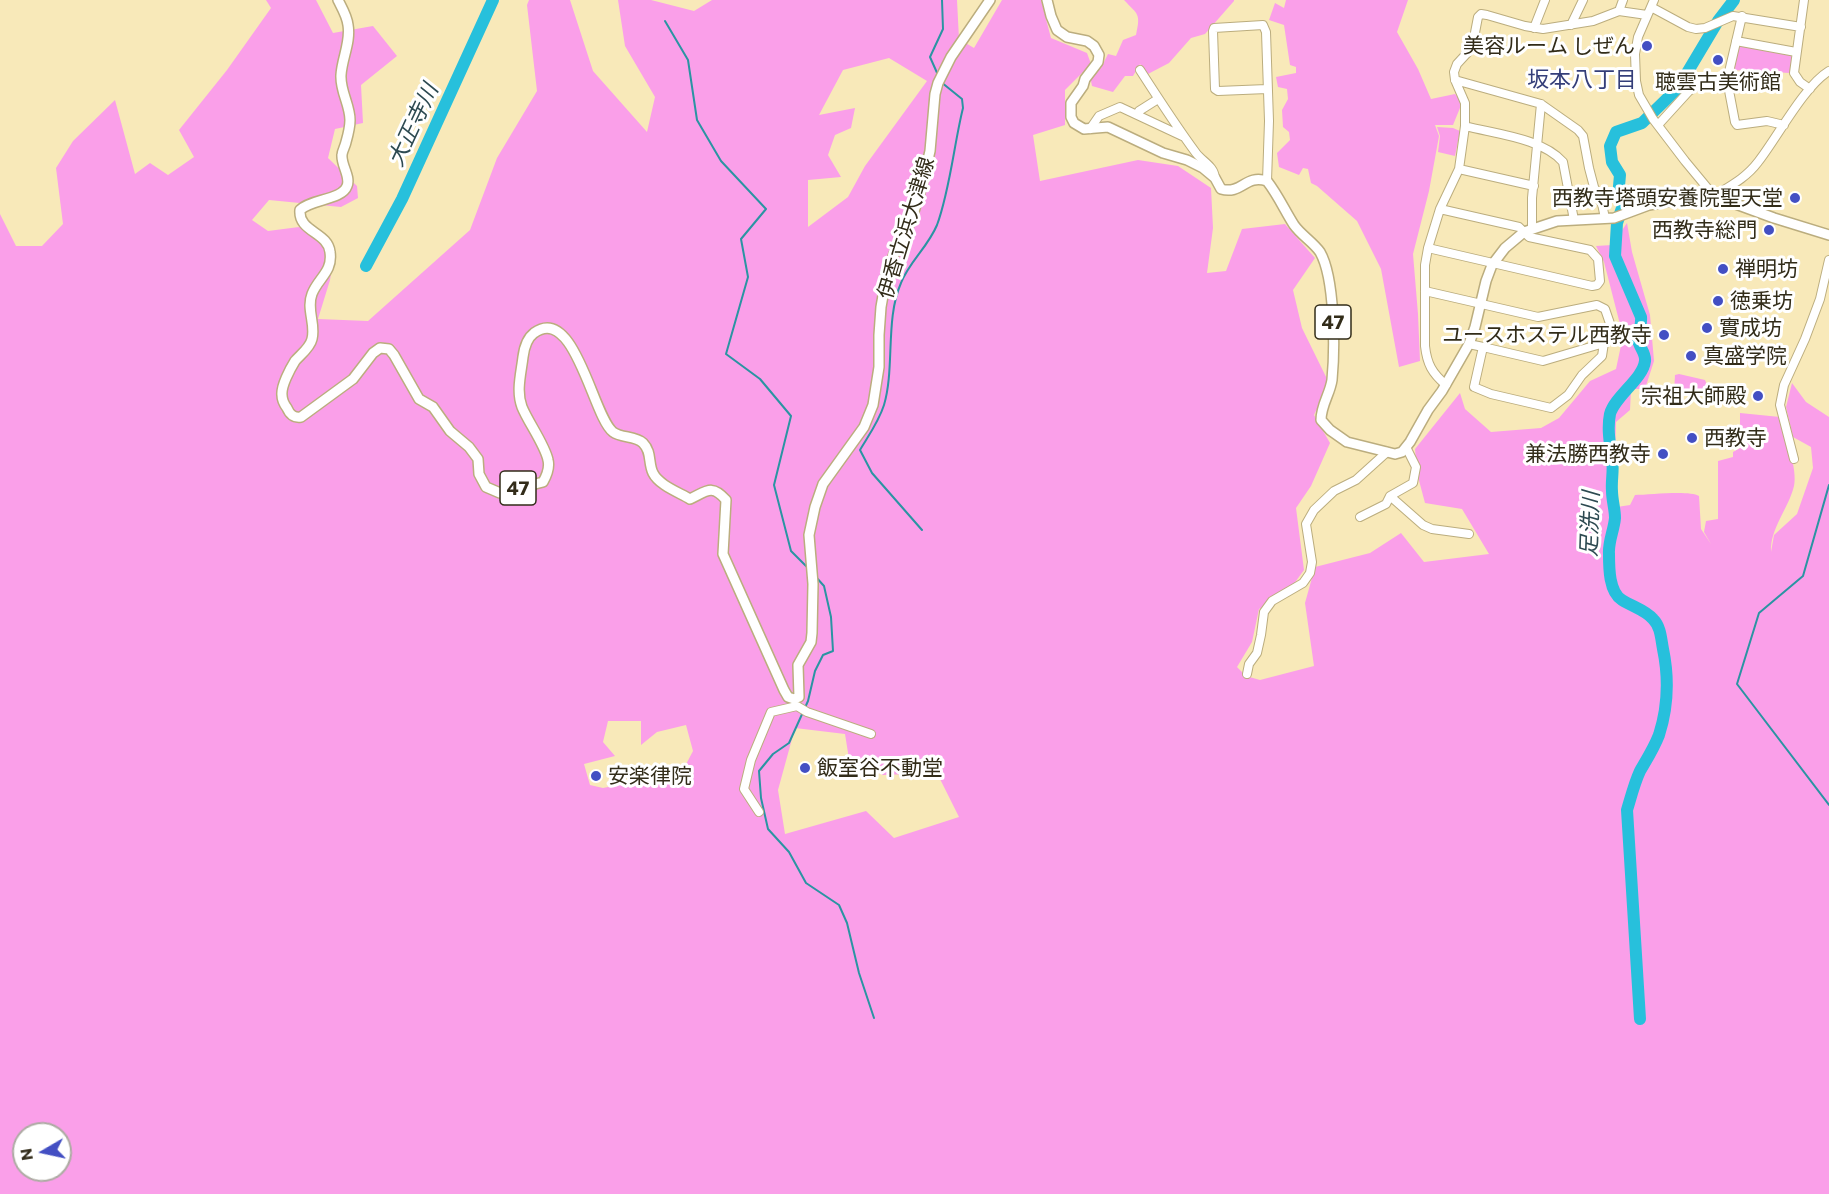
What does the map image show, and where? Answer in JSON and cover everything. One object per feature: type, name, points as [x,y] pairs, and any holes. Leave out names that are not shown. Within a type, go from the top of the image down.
[{"type":"main road","name":"47","points":[[338,0],[348,26],[348,40],[341,72],[343,95],[350,117],[347,141],[342,154],[348,183],[346,189],[338,195],[311,202],[300,210],[299,217],[303,224],[327,242],[330,252],[329,268],[313,292],[309,308],[313,328],[312,342],[294,363],[281,393],[290,414],[301,417],[353,379],[373,353],[380,348],[389,349],[419,399],[433,407],[450,431],[469,447],[478,459],[479,474],[486,487],[500,493],[543,482],[548,472],[548,460],[522,406],[518,391],[524,346],[533,334],[547,328],[559,332],[581,363],[605,420],[613,432],[642,442],[650,454],[653,473],[663,484],[690,499],[711,489],[719,491],[726,500],[723,554],[784,690],[788,697],[794,699],[800,706]]},
{"type":"main road","name":"伊香立浜大津線","points":[[800,706],[798,665],[811,642],[812,633],[813,584],[809,536],[815,507],[823,484],[864,427],[873,405],[879,367],[881,307],[887,273],[911,221],[921,189],[930,151],[935,94],[951,57],[990,0]]},
{"type":"main road","points":[[1047,0],[1057,30],[1067,38],[1087,41],[1098,50],[1098,62],[1071,103],[1071,117],[1079,127],[1084,129],[1108,127],[1118,130],[1163,153],[1187,160],[1203,168],[1215,178],[1221,189],[1227,191],[1237,189],[1251,180],[1267,181]]},
{"type":"main road","name":"47","points":[[1267,181],[1294,225],[1319,250],[1328,275],[1333,321],[1332,379],[1321,411],[1321,420],[1330,430],[1347,442],[1395,454],[1402,452],[1406,447]]},
{"type":"main road","points":[[1406,447],[1469,344],[1485,280],[1494,262],[1505,248],[1528,230],[1557,221],[1625,215],[1650,205],[1705,195],[1714,196],[1829,235]]},
{"type":"street","points":[[1534,28],[1545,0]]},
{"type":"street","points":[[1571,25],[1583,0]]},
{"type":"street","points":[[1619,11],[1623,0]]},
{"type":"street","points":[[1804,0],[1794,73],[1800,82],[1810,89]]},
{"type":"street","points":[[1800,27],[1733,16],[1696,29],[1688,27],[1653,3],[1638,37],[1635,54],[1639,95],[1684,161],[1714,196],[1739,182],[1757,164],[1820,76],[1829,71]]},
{"type":"street","points":[[1446,385],[1431,370],[1426,357],[1425,265],[1440,209],[1459,170],[1465,126],[1465,104],[1454,72],[1457,64],[1473,43],[1478,17],[1481,14],[1543,29],[1593,21],[1619,11],[1647,15]]},
{"type":"street","points":[[1730,72],[1742,16]]},
{"type":"street","points":[[1267,89],[1218,91],[1215,89],[1214,28],[1263,25],[1266,32],[1269,121],[1267,181]]},
{"type":"street","points":[[1736,41],[1796,52]]},
{"type":"street","points":[[1140,70],[1201,160],[1214,172],[1215,178]]},
{"type":"street","points":[[1656,122],[1689,92],[1709,79],[1727,80],[1737,125],[1767,121],[1784,125]]},
{"type":"street","points":[[1455,80],[1541,104],[1578,130],[1583,136],[1594,187],[1609,218]]},
{"type":"street","points":[[1137,114],[1158,99]]},
{"type":"street","points":[[1428,248],[1592,286],[1597,285],[1600,281],[1598,259],[1590,250],[1529,237],[1541,104]]},
{"type":"street","points":[[1090,129],[1099,117],[1120,107],[1184,136]]},
{"type":"street","points":[[1465,126],[1538,144],[1558,156],[1563,162],[1574,220]]},
{"type":"street","points":[[1459,170],[1534,186]]},
{"type":"street","points":[[1440,209],[1528,230]]},
{"type":"street","points":[[1794,459],[1780,405],[1784,385],[1820,299],[1829,260]]},
{"type":"street","points":[[1425,291],[1542,317],[1597,305],[1605,309],[1615,338],[1559,358],[1543,361],[1469,344]]},
{"type":"street","points":[[1483,347],[1474,387],[1491,394],[1551,408],[1568,395],[1582,375],[1602,356],[1604,343]]},
{"type":"street","points":[[1360,518],[1386,504],[1390,496],[1413,483],[1416,467],[1406,447]]},
{"type":"street","points":[[1247,674],[1249,664],[1257,653],[1264,612],[1272,601],[1303,583],[1310,573],[1312,562],[1306,524],[1314,510],[1334,491],[1356,480],[1387,452]]},
{"type":"street","points":[[1390,496],[1423,525],[1432,529],[1469,534]]},
{"type":"street","points":[[759,812],[744,789],[751,759],[771,712],[800,706],[871,734]]},
{"type":"shaded area","points":[[266,0],[316,0],[333,33],[373,26],[397,56],[361,85],[363,123],[335,129],[328,158],[357,186],[358,198],[341,207],[269,200],[252,220],[268,231],[299,227],[335,249],[330,280],[318,319],[368,321],[470,230],[497,158],[537,91],[527,5],[529,0],[570,0],[593,71],[647,132],[655,97],[625,46],[618,0],[651,0],[694,11],[712,0],[957,0],[959,39],[974,48],[1002,0],[1041,0],[1051,38],[1087,53],[1091,64],[1065,90],[1065,125],[1033,135],[1040,181],[1138,160],[1178,166],[1211,188],[1213,228],[1207,273],[1226,271],[1242,229],[1285,224],[1315,258],[1293,290],[1302,328],[1329,383],[1314,415],[1330,443],[1311,486],[1296,508],[1304,570],[1288,592],[1259,609],[1252,642],[1237,667],[1246,676],[1260,680],[1314,666],[1305,603],[1315,567],[1370,553],[1401,533],[1424,562],[1489,554],[1462,509],[1425,503],[1417,473],[1415,449],[1460,393],[1465,409],[1491,432],[1541,428],[1559,418],[1590,381],[1616,369],[1623,336],[1604,262],[1596,246],[1612,245],[1627,223],[1632,252],[1650,315],[1654,361],[1645,389],[1631,389],[1630,410],[1616,422],[1617,507],[1630,505],[1635,495],[1694,494],[1699,496],[1701,529],[1711,544],[1704,532],[1706,521],[1718,519],[1718,461],[1733,457],[1733,452],[1740,448],[1740,413],[1780,417],[1795,479],[1791,495],[1773,535],[1771,552],[1774,535],[1797,514],[1813,468],[1811,447],[1793,437],[1786,407],[1792,383],[1806,402],[1829,417],[1829,1194],[0,1194],[0,214],[16,246],[42,246],[63,224],[56,168],[73,141],[115,100],[135,174],[150,163],[168,175],[194,157],[179,130],[227,70],[271,8]],"holes":[[[889,58],[927,81],[865,166],[848,197],[808,227],[808,180],[841,177],[828,155],[835,135],[851,128],[855,108],[819,115],[843,70]],[[608,721],[641,721],[641,745],[657,732],[686,725],[693,751],[682,772],[603,788],[590,785],[584,764],[615,756],[603,742]],[[795,728],[845,734],[849,759],[883,775],[937,773],[959,817],[894,838],[866,811],[785,834],[778,790]]]},
{"type":"shaded area","points":[[1124,0],[1234,1],[1205,34],[1191,38],[1169,63],[1148,74],[1140,64],[1133,76],[1125,76],[1113,92],[1092,86],[1090,76],[1101,68],[1108,54],[1116,56],[1123,40],[1136,35],[1137,15]]},
{"type":"shaded area","points":[[1286,0],[1408,0],[1397,32],[1418,69],[1431,99],[1455,94],[1462,103],[1453,125],[1435,125],[1439,136],[1429,191],[1413,254],[1420,361],[1399,367],[1381,269],[1357,221],[1311,183],[1308,169],[1303,168],[1299,175],[1279,167],[1277,153],[1290,140],[1289,132],[1283,127],[1282,110],[1288,99],[1287,89],[1278,87],[1276,77],[1296,73],[1296,67],[1290,65],[1284,25],[1269,20],[1275,3],[1284,8]]},
{"type":"shaded area","points":[[1739,45],[1792,55],[1790,73],[1733,70]]},
{"type":"shaded area","points":[[1437,127],[1460,131],[1455,156],[1438,152],[1440,136]]},
{"type":"shaded area","points":[[1675,375],[1705,380],[1707,395],[1675,395]]},
{"type":"waterway","name":"大正寺川","points":[[366,266],[402,199],[493,0]]},
{"type":"waterway","points":[[938,75],[930,57],[943,29],[942,0]]},
{"type":"waterway","name":"足洗川","points":[[1640,1019],[1627,810],[1640,771],[1659,735],[1666,703],[1667,682],[1658,626],[1646,613],[1618,596],[1612,586],[1610,573],[1609,550],[1615,518],[1609,420],[1613,407],[1639,374],[1645,361],[1638,340],[1641,317],[1615,256],[1617,223],[1623,205],[1619,186],[1620,175],[1612,162],[1610,146],[1616,132],[1642,123],[1678,88],[1718,21],[1734,0]]},
{"type":"waterway","points":[[665,21],[688,60],[697,120],[721,161],[766,209],[741,239],[748,277],[726,354],[760,379],[791,416],[774,485],[791,551],[809,569]]},
{"type":"waterway","points":[[922,530],[872,473],[860,450],[877,422],[884,405],[896,297],[904,275],[937,225],[949,182],[963,108],[962,99],[941,82]]},
{"type":"waterway","points":[[1829,485],[1803,576],[1759,613],[1737,684],[1829,805]]},
{"type":"waterway","points":[[815,576],[824,586],[831,617],[833,651],[823,655],[815,671],[808,701],[789,743],[773,754],[759,771],[761,798],[768,829],[789,852],[806,883],[839,905],[847,923],[859,973],[874,1018]]},
{"type":"place","name":"美容ルーム しぜん","points":[[1647,46]]},
{"type":"place","name":"聴雲古美術館","points":[[1718,60]]},
{"type":"place","name":"西教寺塔頭安養院聖天堂","points":[[1795,198]]},
{"type":"place","name":"西教寺総門","points":[[1769,230]]},
{"type":"place","name":"禅明坊","points":[[1723,269]]},
{"type":"place","name":"徳乗坊","points":[[1718,301]]},
{"type":"place","name":"實成坊","points":[[1707,328]]},
{"type":"place","name":"ユースホステル西教寺","points":[[1664,335]]},
{"type":"place","name":"真盛学院","points":[[1691,356]]},
{"type":"place","name":"宗祖大師殿","points":[[1758,396]]},
{"type":"place","name":"西教寺","points":[[1692,438]]},
{"type":"place","name":"兼法勝西教寺","points":[[1663,454]]},
{"type":"place","name":"飯室谷不動堂","points":[[805,768]]},
{"type":"place","name":"安楽律院","points":[[596,776]]},
{"type":"district","name":"坂本八丁目","points":[[1582,80]]}]
